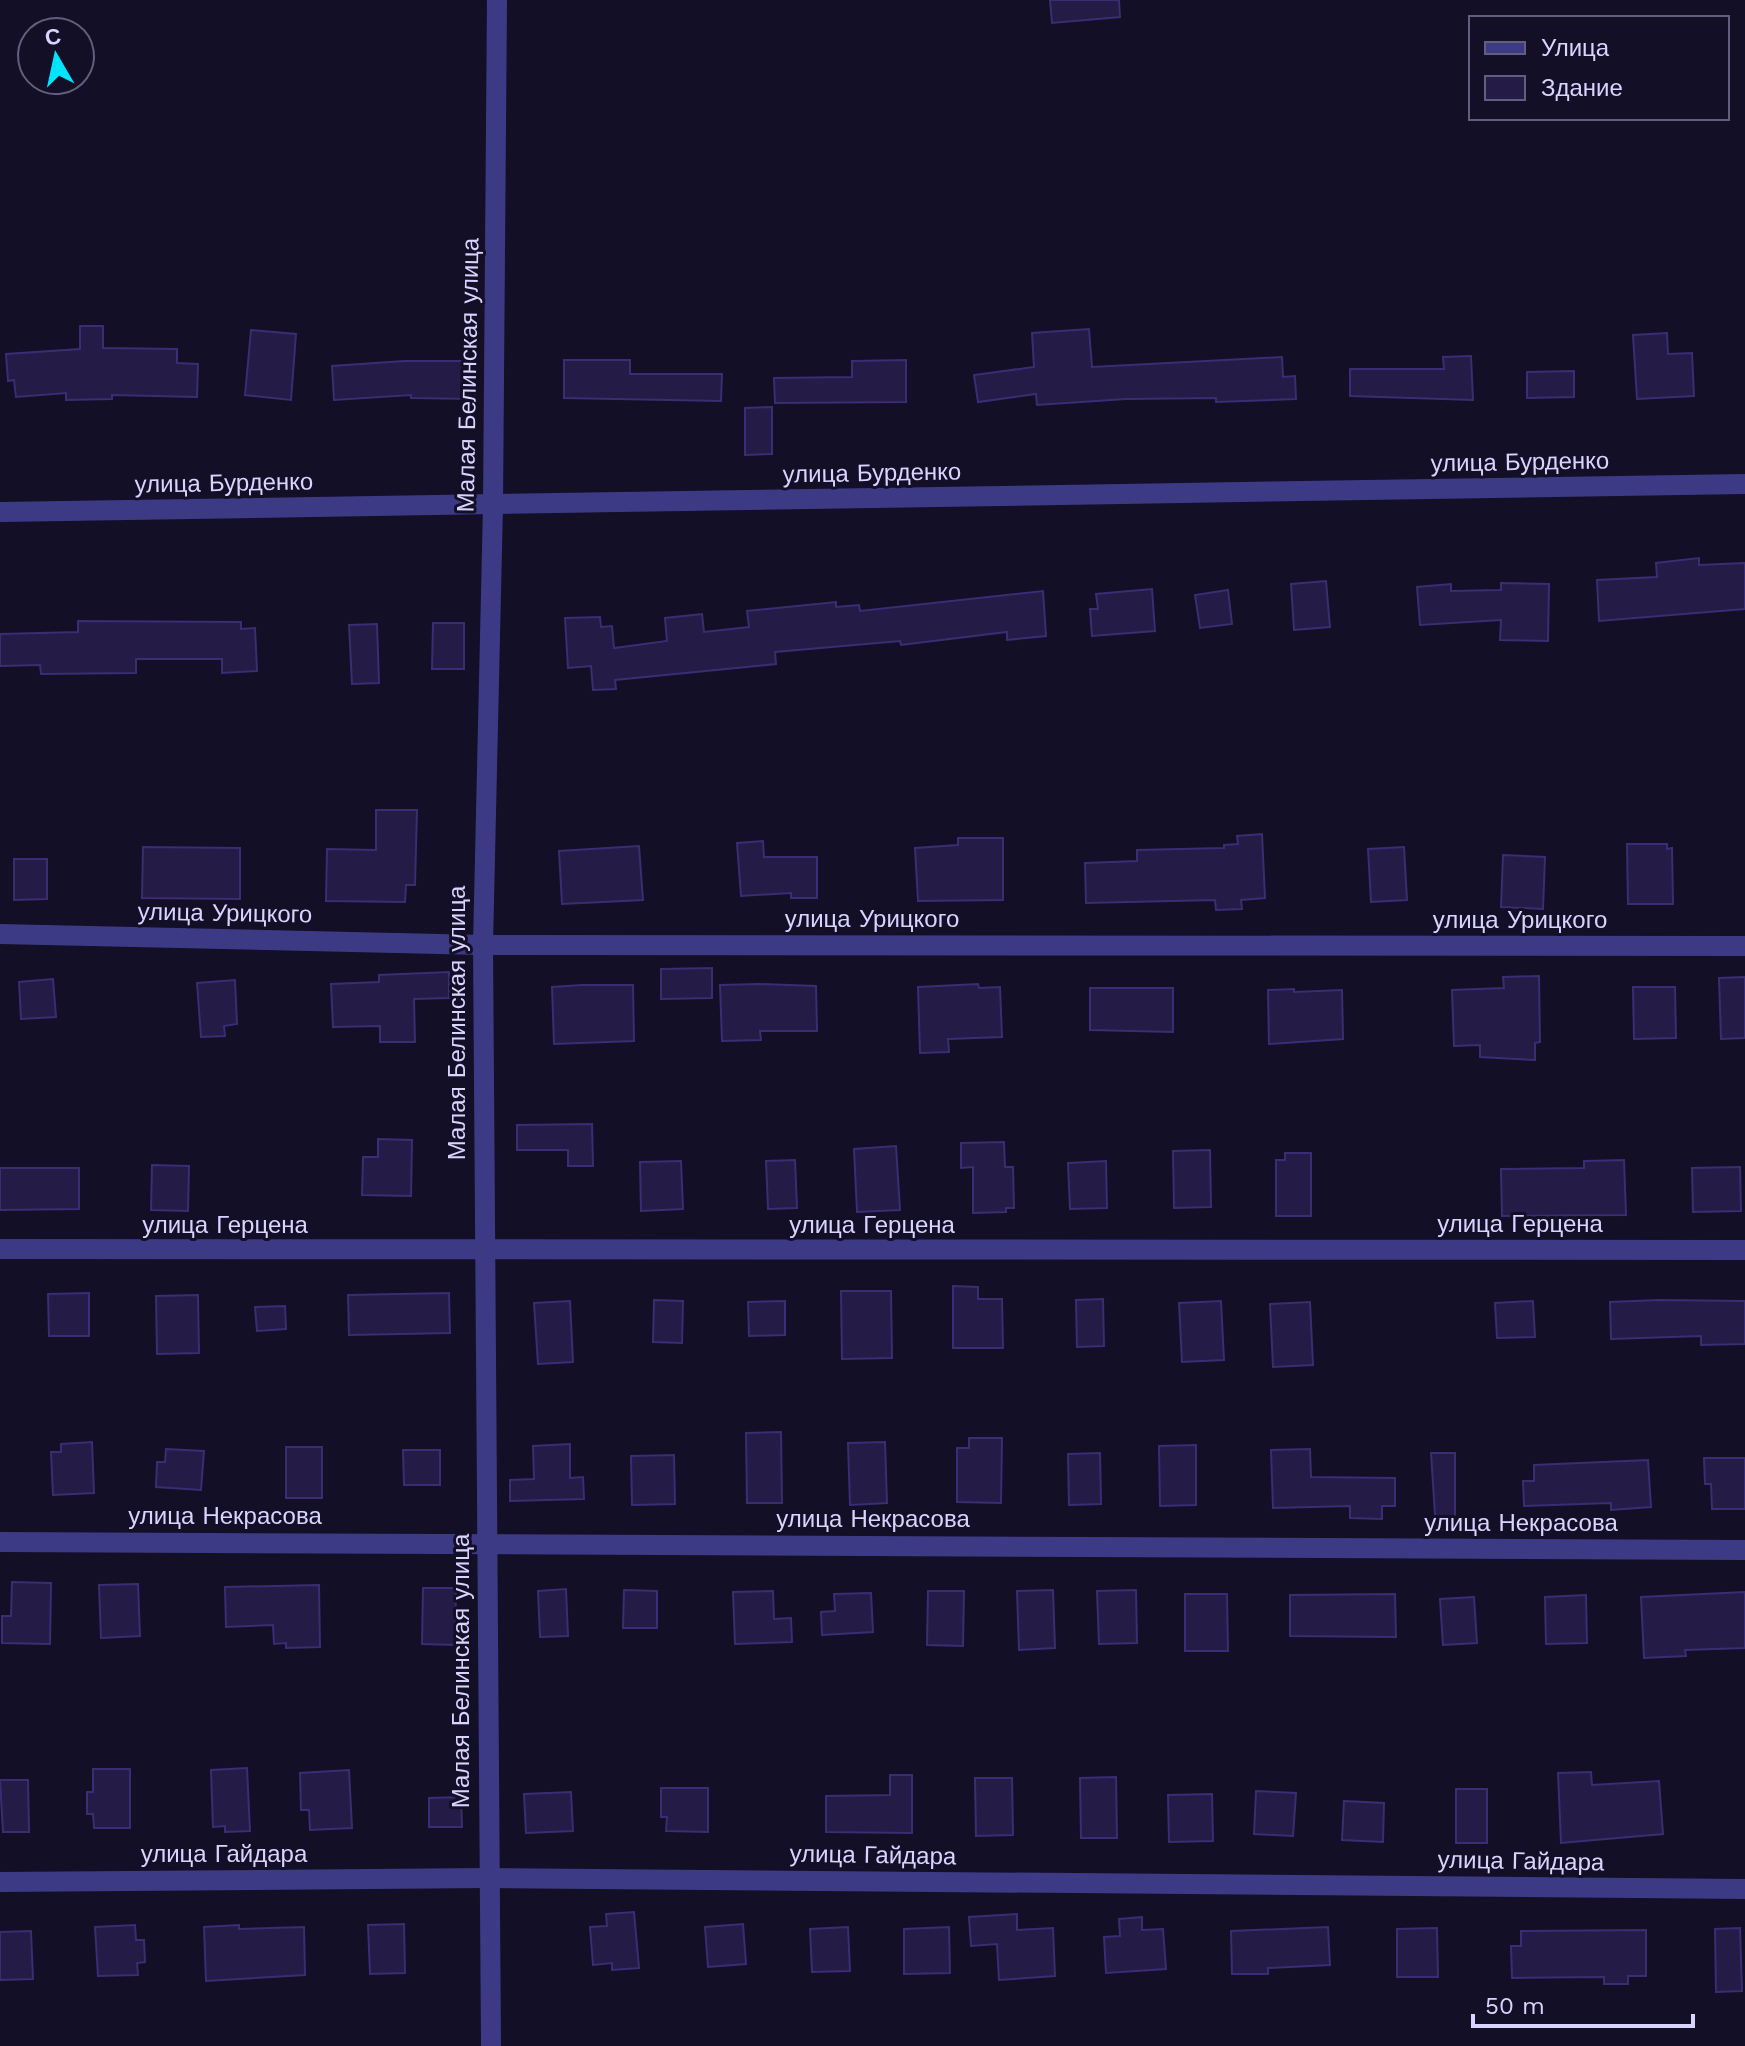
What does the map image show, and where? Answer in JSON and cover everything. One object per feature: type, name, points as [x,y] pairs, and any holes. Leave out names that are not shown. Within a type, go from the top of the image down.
[{"type":"street","name":"Малая Белинская улица","points":[[491,2046],[482,1252],[483,945],[493,505],[497,0]]},
{"type":"street","name":"улица Бурденко","points":[[0,512],[1745,484]]},
{"type":"street","name":"улица Урицкого","points":[[0,934],[483,945],[1745,946]]},
{"type":"street","name":"улица Герцена","points":[[0,1249],[482,1252],[1745,1250]]},
{"type":"street","name":"улица Некрасова","points":[[0,1542],[1745,1550]]},
{"type":"street","name":"улица Гайдара","points":[[0,1882],[488,1878],[1745,1889]]},
{"type":"building","points":[[1050,0],[1119,0],[1120,17],[1052,23]]},
{"type":"building","points":[[80,326],[103,326],[103,348],[177,349],[177,363],[198,364],[197,397],[112,395],[112,399],[66,400],[66,393],[16,397],[14,380],[8,381],[6,354],[80,349]]},
{"type":"building","points":[[1089,329],[1092,367],[1282,357],[1283,377],[1295,376],[1296,399],[1216,402],[1216,398],[1126,399],[1037,405],[1036,394],[978,402],[974,375],[1034,367],[1032,333]]},
{"type":"building","points":[[251,330],[296,334],[291,400],[245,395]]},
{"type":"building","points":[[1667,333],[1668,354],[1692,353],[1694,396],[1637,399],[1633,335]]},
{"type":"building","points":[[1471,356],[1473,400],[1350,396],[1350,369],[1444,369],[1443,357]]},
{"type":"building","points":[[564,360],[630,360],[630,374],[722,374],[721,401],[564,398]]},
{"type":"building","points":[[906,360],[906,402],[775,403],[774,378],[852,377],[852,361]]},
{"type":"building","points":[[404,361],[475,361],[475,399],[411,398],[411,395],[334,400],[332,366]]},
{"type":"building","points":[[1574,371],[1574,397],[1527,398],[1527,372]]},
{"type":"building","points":[[772,407],[772,454],[745,455],[745,408]]},
{"type":"building","points":[[1699,558],[1699,565],[1745,563],[1745,609],[1599,621],[1597,580],[1657,577],[1656,563]]},
{"type":"building","points":[[1326,581],[1330,627],[1294,630],[1291,584]]},
{"type":"building","points":[[1501,583],[1549,584],[1548,641],[1500,640],[1501,620],[1420,625],[1417,587],[1451,584],[1451,591],[1501,590]]},
{"type":"building","points":[[1152,589],[1155,631],[1092,636],[1090,609],[1098,609],[1096,594]]},
{"type":"building","points":[[1228,590],[1232,624],[1200,628],[1195,595]]},
{"type":"building","points":[[1043,591],[1046,636],[1007,640],[1007,632],[901,645],[900,641],[775,652],[776,664],[615,680],[616,689],[593,690],[591,666],[568,668],[565,618],[600,617],[601,627],[612,626],[614,648],[667,641],[665,618],[702,614],[704,632],[749,627],[747,611],[836,602],[836,607],[859,605],[860,611]]},
{"type":"building","points":[[78,621],[241,622],[241,629],[255,628],[257,671],[222,673],[222,659],[136,659],[136,673],[41,674],[40,665],[0,666],[0,634],[78,632]]},
{"type":"building","points":[[433,623],[464,623],[464,669],[432,669]]},
{"type":"building","points":[[377,624],[379,683],[352,684],[349,625]]},
{"type":"building","points":[[376,810],[417,810],[415,885],[406,885],[405,902],[326,901],[327,849],[376,850]]},
{"type":"building","points":[[1262,834],[1265,898],[1241,900],[1242,909],[1216,910],[1215,900],[1086,903],[1085,863],[1137,861],[1137,850],[1224,848],[1224,845],[1238,844],[1237,836]]},
{"type":"building","points":[[958,838],[1003,838],[1003,900],[918,901],[915,848],[958,845]]},
{"type":"building","points":[[763,841],[764,857],[817,857],[817,898],[791,898],[791,893],[741,896],[737,843]]},
{"type":"building","points":[[1627,844],[1667,844],[1667,849],[1672,848],[1673,904],[1628,904]]},
{"type":"building","points":[[639,846],[643,900],[562,904],[559,851]]},
{"type":"building","points":[[143,847],[240,848],[240,899],[142,898]]},
{"type":"building","points":[[1404,847],[1407,900],[1371,902],[1368,849]]},
{"type":"building","points":[[1503,855],[1545,857],[1543,909],[1501,907]]},
{"type":"building","points":[[14,859],[47,859],[47,899],[14,900]]},
{"type":"building","points":[[712,968],[712,998],[661,999],[661,969]]},
{"type":"building","points":[[449,972],[449,998],[414,999],[415,1042],[380,1042],[380,1026],[333,1027],[331,984],[379,982],[379,975]]},
{"type":"building","points":[[1539,976],[1540,1042],[1535,1043],[1535,1060],[1480,1057],[1480,1045],[1454,1046],[1452,990],[1504,988],[1503,977]]},
{"type":"building","points":[[1745,977],[1745,1038],[1721,1039],[1719,978]]},
{"type":"building","points":[[53,979],[56,1017],[21,1019],[19,982]]},
{"type":"building","points":[[235,980],[237,1024],[224,1026],[225,1036],[201,1037],[197,983]]},
{"type":"building","points":[[978,984],[979,988],[1000,987],[1002,1037],[948,1039],[949,1052],[920,1053],[918,987]]},
{"type":"building","points":[[633,985],[634,1041],[554,1044],[552,987]]},
{"type":"building","points":[[720,985],[816,986],[817,1031],[760,1031],[761,1040],[722,1041]]},
{"type":"building","points":[[1633,987],[1675,987],[1676,1038],[1634,1039]]},
{"type":"building","points":[[1090,988],[1173,988],[1173,1032],[1090,1030]]},
{"type":"building","points":[[1294,989],[1294,992],[1342,990],[1343,1039],[1269,1044],[1268,990]]},
{"type":"building","points":[[592,1124],[593,1166],[568,1166],[568,1150],[517,1150],[517,1125]]},
{"type":"building","points":[[378,1139],[412,1140],[411,1196],[362,1195],[363,1157],[378,1157]]},
{"type":"building","points":[[1004,1142],[1005,1167],[1013,1167],[1014,1208],[1006,1208],[1006,1212],[973,1213],[973,1167],[961,1168],[961,1143]]},
{"type":"building","points":[[896,1146],[900,1210],[857,1212],[854,1149]]},
{"type":"building","points":[[1210,1150],[1211,1207],[1174,1208],[1173,1151]]},
{"type":"building","points":[[1285,1153],[1311,1153],[1311,1216],[1276,1216],[1276,1160],[1285,1160]]},
{"type":"building","points":[[795,1160],[797,1208],[768,1209],[766,1161]]},
{"type":"building","points":[[1624,1160],[1626,1215],[1502,1216],[1501,1169],[1584,1168],[1584,1161]]},
{"type":"building","points":[[681,1161],[683,1209],[641,1211],[640,1162]]},
{"type":"building","points":[[1106,1161],[1107,1208],[1070,1209],[1068,1163]]},
{"type":"building","points":[[152,1165],[189,1166],[188,1211],[151,1210]]},
{"type":"building","points":[[1740,1167],[1741,1211],[1693,1212],[1692,1168]]},
{"type":"building","points":[[0,1168],[79,1168],[79,1209],[0,1210]]},
{"type":"building","points":[[953,1286],[978,1287],[978,1299],[1002,1299],[1003,1348],[953,1348]]},
{"type":"building","points":[[841,1291],[891,1291],[892,1358],[842,1359]]},
{"type":"building","points":[[89,1293],[89,1336],[49,1336],[48,1294]]},
{"type":"building","points":[[449,1293],[450,1333],[349,1335],[348,1295]]},
{"type":"building","points":[[198,1295],[199,1353],[157,1354],[156,1296]]},
{"type":"building","points":[[1103,1299],[1104,1346],[1077,1347],[1076,1300]]},
{"type":"building","points":[[654,1300],[683,1301],[682,1343],[653,1342]]},
{"type":"building","points":[[570,1301],[573,1362],[538,1364],[534,1303]]},
{"type":"building","points":[[785,1301],[785,1335],[749,1336],[748,1302]]},
{"type":"building","points":[[1221,1301],[1224,1360],[1182,1362],[1179,1303]]},
{"type":"building","points":[[1533,1301],[1535,1337],[1497,1338],[1495,1303]]},
{"type":"building","points":[[1745,1301],[1745,1344],[1701,1345],[1701,1336],[1611,1339],[1610,1302]]},
{"type":"building","points":[[1310,1302],[1313,1365],[1273,1367],[1270,1304]]},
{"type":"building","points":[[285,1306],[286,1329],[257,1331],[255,1307]]},
{"type":"building","points":[[781,1432],[782,1503],[747,1503],[746,1433]]},
{"type":"building","points":[[969,1438],[1002,1438],[1001,1503],[957,1502],[957,1448],[969,1448]]},
{"type":"building","points":[[92,1442],[94,1493],[53,1495],[51,1452],[61,1452],[61,1444]]},
{"type":"building","points":[[885,1442],[887,1503],[850,1505],[848,1443]]},
{"type":"building","points":[[570,1444],[570,1478],[583,1477],[584,1499],[510,1501],[510,1480],[534,1479],[533,1446]]},
{"type":"building","points":[[1196,1445],[1196,1505],[1160,1506],[1159,1446]]},
{"type":"building","points":[[286,1447],[322,1447],[322,1498],[286,1498]]},
{"type":"building","points":[[166,1449],[204,1451],[201,1490],[156,1487],[157,1462],[165,1462]]},
{"type":"building","points":[[1310,1449],[1311,1477],[1395,1478],[1395,1506],[1382,1506],[1382,1519],[1350,1518],[1350,1506],[1273,1508],[1271,1450]]},
{"type":"building","points":[[403,1450],[440,1450],[440,1485],[404,1485]]},
{"type":"building","points":[[1100,1453],[1101,1504],[1069,1505],[1068,1454]]},
{"type":"building","points":[[1431,1453],[1455,1453],[1455,1529],[1436,1530]]},
{"type":"building","points":[[674,1455],[675,1504],[632,1505],[631,1456]]},
{"type":"building","points":[[1704,1458],[1745,1458],[1745,1509],[1712,1509],[1711,1484],[1705,1484]]},
{"type":"building","points":[[1648,1460],[1651,1507],[1611,1510],[1611,1503],[1524,1506],[1523,1481],[1534,1481],[1534,1465]]},
{"type":"building","points":[[12,1582],[51,1583],[50,1644],[2,1643],[2,1616],[11,1616]]},
{"type":"building","points":[[138,1584],[140,1636],[101,1638],[99,1585]]},
{"type":"building","points":[[319,1585],[320,1647],[286,1648],[286,1643],[274,1644],[273,1625],[226,1627],[225,1587]]},
{"type":"building","points":[[423,1588],[456,1588],[455,1645],[422,1644]]},
{"type":"building","points":[[566,1589],[568,1636],[540,1637],[538,1591]]},
{"type":"building","points":[[624,1590],[657,1591],[657,1628],[623,1628]]},
{"type":"building","points":[[1053,1590],[1055,1648],[1019,1650],[1017,1591]]},
{"type":"building","points":[[1136,1590],[1137,1643],[1099,1644],[1097,1591]]},
{"type":"building","points":[[773,1591],[774,1619],[791,1618],[792,1642],[735,1644],[733,1592]]},
{"type":"building","points":[[928,1591],[964,1591],[963,1646],[927,1645]]},
{"type":"building","points":[[1745,1592],[1745,1648],[1685,1650],[1686,1656],[1644,1658],[1641,1597]]},
{"type":"building","points":[[871,1593],[873,1632],[822,1635],[821,1612],[835,1611],[834,1594]]},
{"type":"building","points":[[1185,1594],[1227,1594],[1228,1651],[1185,1651]]},
{"type":"building","points":[[1395,1594],[1396,1637],[1290,1636],[1290,1595]]},
{"type":"building","points":[[1586,1595],[1587,1643],[1546,1644],[1545,1597]]},
{"type":"building","points":[[1474,1597],[1477,1643],[1443,1645],[1440,1599]]},
{"type":"building","points":[[247,1768],[250,1831],[225,1832],[225,1826],[213,1827],[211,1770]]},
{"type":"building","points":[[93,1769],[130,1769],[130,1828],[94,1828],[93,1814],[87,1814],[87,1792],[93,1792]]},
{"type":"building","points":[[349,1770],[352,1828],[310,1830],[309,1810],[301,1810],[300,1773]]},
{"type":"building","points":[[1591,1772],[1592,1785],[1659,1781],[1663,1834],[1561,1843],[1558,1773]]},
{"type":"building","points":[[890,1775],[912,1775],[912,1833],[826,1832],[826,1796],[890,1795]]},
{"type":"building","points":[[1116,1777],[1117,1838],[1081,1838],[1080,1778]]},
{"type":"building","points":[[975,1778],[1012,1778],[1013,1835],[976,1836]]},
{"type":"building","points":[[0,1780],[28,1780],[29,1832],[3,1832]]},
{"type":"building","points":[[661,1788],[708,1788],[708,1832],[666,1831],[667,1817],[661,1817]]},
{"type":"building","points":[[1456,1789],[1487,1789],[1487,1843],[1456,1843]]},
{"type":"building","points":[[1256,1791],[1296,1793],[1293,1836],[1254,1834]]},
{"type":"building","points":[[571,1792],[573,1831],[526,1833],[524,1794]]},
{"type":"building","points":[[1212,1794],[1213,1841],[1169,1842],[1168,1795]]},
{"type":"building","points":[[461,1797],[462,1827],[429,1827],[429,1798]]},
{"type":"building","points":[[1344,1801],[1384,1803],[1383,1842],[1342,1840]]},
{"type":"building","points":[[634,1912],[639,1968],[612,1970],[612,1963],[593,1965],[590,1927],[607,1926],[606,1914]]},
{"type":"building","points":[[1017,1914],[1017,1930],[1053,1928],[1055,1976],[999,1980],[997,1944],[971,1946],[969,1917]]},
{"type":"building","points":[[1142,1917],[1142,1930],[1163,1929],[1166,1969],[1106,1973],[1104,1937],[1120,1936],[1119,1919]]},
{"type":"building","points":[[404,1924],[405,1973],[370,1974],[368,1925]]},
{"type":"building","points":[[743,1924],[746,1964],[708,1967],[705,1927]]},
{"type":"building","points":[[135,1925],[136,1940],[144,1940],[145,1962],[137,1963],[138,1975],[98,1976],[95,1927]]},
{"type":"building","points":[[239,1925],[239,1929],[304,1927],[305,1975],[206,1981],[204,1927]]},
{"type":"building","points":[[848,1927],[850,1971],[812,1972],[810,1929]]},
{"type":"building","points":[[949,1927],[950,1973],[904,1974],[904,1929]]},
{"type":"building","points":[[1328,1927],[1330,1965],[1268,1968],[1268,1974],[1232,1974],[1231,1931]]},
{"type":"building","points":[[1437,1928],[1438,1977],[1397,1977],[1397,1929]]},
{"type":"building","points":[[1740,1928],[1742,1991],[1716,1992],[1715,1929]]},
{"type":"building","points":[[1646,1930],[1646,1976],[1628,1976],[1628,1984],[1604,1984],[1604,1977],[1512,1978],[1511,1946],[1521,1946],[1521,1931]]},
{"type":"building","points":[[31,1931],[33,1979],[0,1980],[0,1932]]}]
